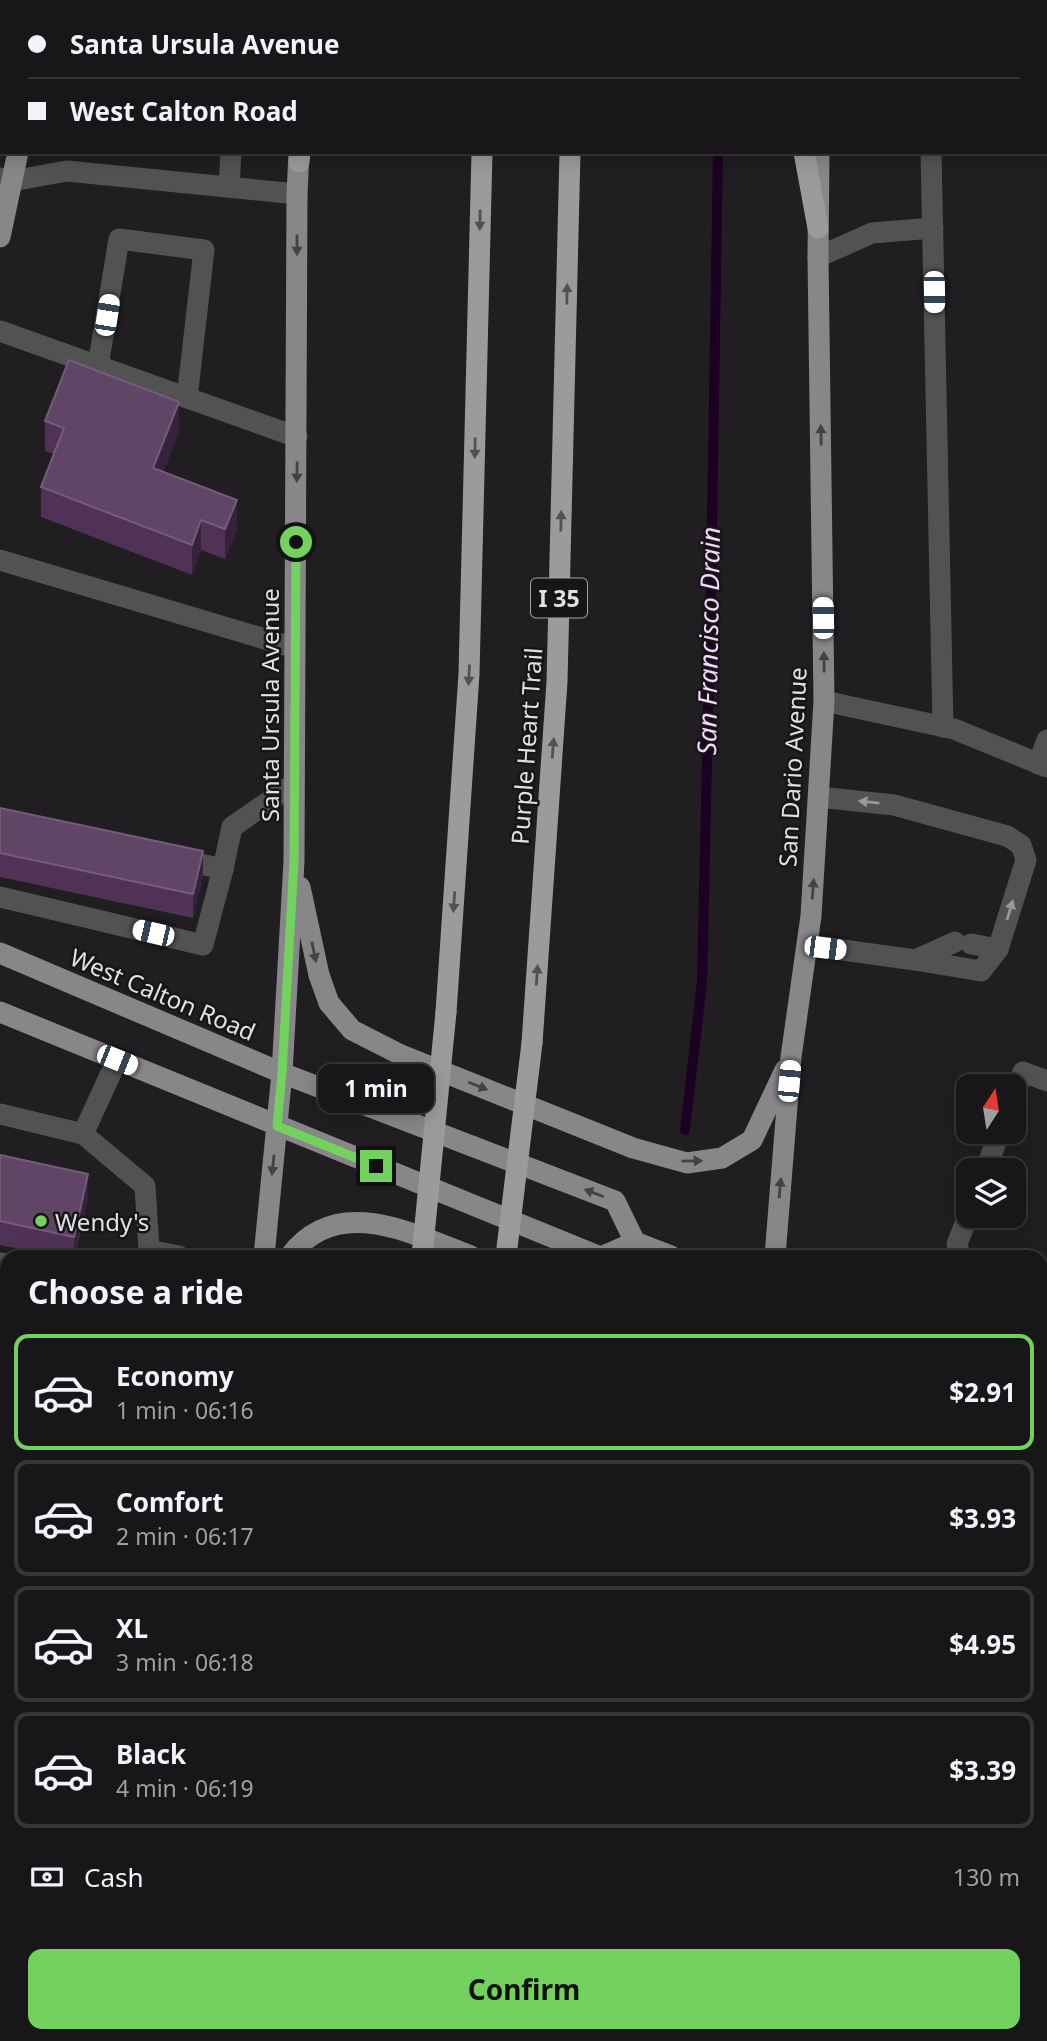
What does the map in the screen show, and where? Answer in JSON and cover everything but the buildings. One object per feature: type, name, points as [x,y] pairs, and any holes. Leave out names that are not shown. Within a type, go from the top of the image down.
[{"type":"highway","points":[[423,1250],[446,1012],[469,674],[482,154]]},
{"type":"highway","name":"Purple Heart Trail","points":[[507,1250],[532,1043],[557,682],[570,154]]},
{"type":"highway","points":[[804,154],[818,228]]},
{"type":"main road","points":[[0,237],[6,179],[17,154]]},
{"type":"main road","name":"San Dario Avenue","points":[[775,1250],[791,1057],[811,916],[824,701],[819,154]]},
{"type":"main road","name":"Santa Ursula Avenue","points":[[265,1250],[282,1073],[294,861],[297,194],[300,155]]},
{"type":"main road","points":[[294,861],[319,975],[329,1003],[352,1030],[401,1055],[608,1137],[687,1163],[722,1158],[752,1140],[791,1057]]},
{"type":"main road","name":"West Calton Road","points":[[0,953],[282,1073],[615,1201],[635,1242]]},
{"type":"main road","points":[[0,1012],[583,1250]]},
{"type":"main road","points":[[294,1250],[325,1227],[358,1222],[395,1227],[455,1250]]},
{"type":"main road","points":[[617,1250],[635,1242],[656,1250]]},
{"type":"lane","points":[[229,187],[231,154]]},
{"type":"lane","points":[[931,154],[943,727]]},
{"type":"lane","points":[[6,179],[67,171],[297,194]]},
{"type":"lane","points":[[818,257],[872,233],[933,228]]},
{"type":"lane","points":[[98,366],[120,239],[204,250],[187,398]]},
{"type":"lane","points":[[0,331],[297,437]]},
{"type":"lane","points":[[0,560],[295,648]]},
{"type":"lane","points":[[824,701],[954,730],[1043,766],[1047,740]]},
{"type":"lane","points":[[0,897],[204,945],[232,827],[294,784]]},
{"type":"lane","points":[[807,945],[981,971],[998,949],[1026,860],[1021,845],[1007,836],[894,804],[819,797]]},
{"type":"lane","points":[[158,855],[223,869]]},
{"type":"lane","points":[[915,960],[963,943],[998,949]]},
{"type":"lane","points":[[83,1134],[117,1060]]},
{"type":"lane","points":[[1022,1074],[1023,1072],[1047,1082]]},
{"type":"lane","points":[[1,1115],[83,1134],[145,1186],[140,1250]]},
{"type":"lane","points":[[958,1250],[957,1244],[963,1228]]},
{"type":"waterway","name":"San Francisco Drain","points":[[685,1130],[702,982],[718,154]]},
{"type":"place","name":"Wendy's","points":[[41,1221]]},
{"type":"route","points":[[296,542],[294,861],[277,1126],[376,1166]]}]
